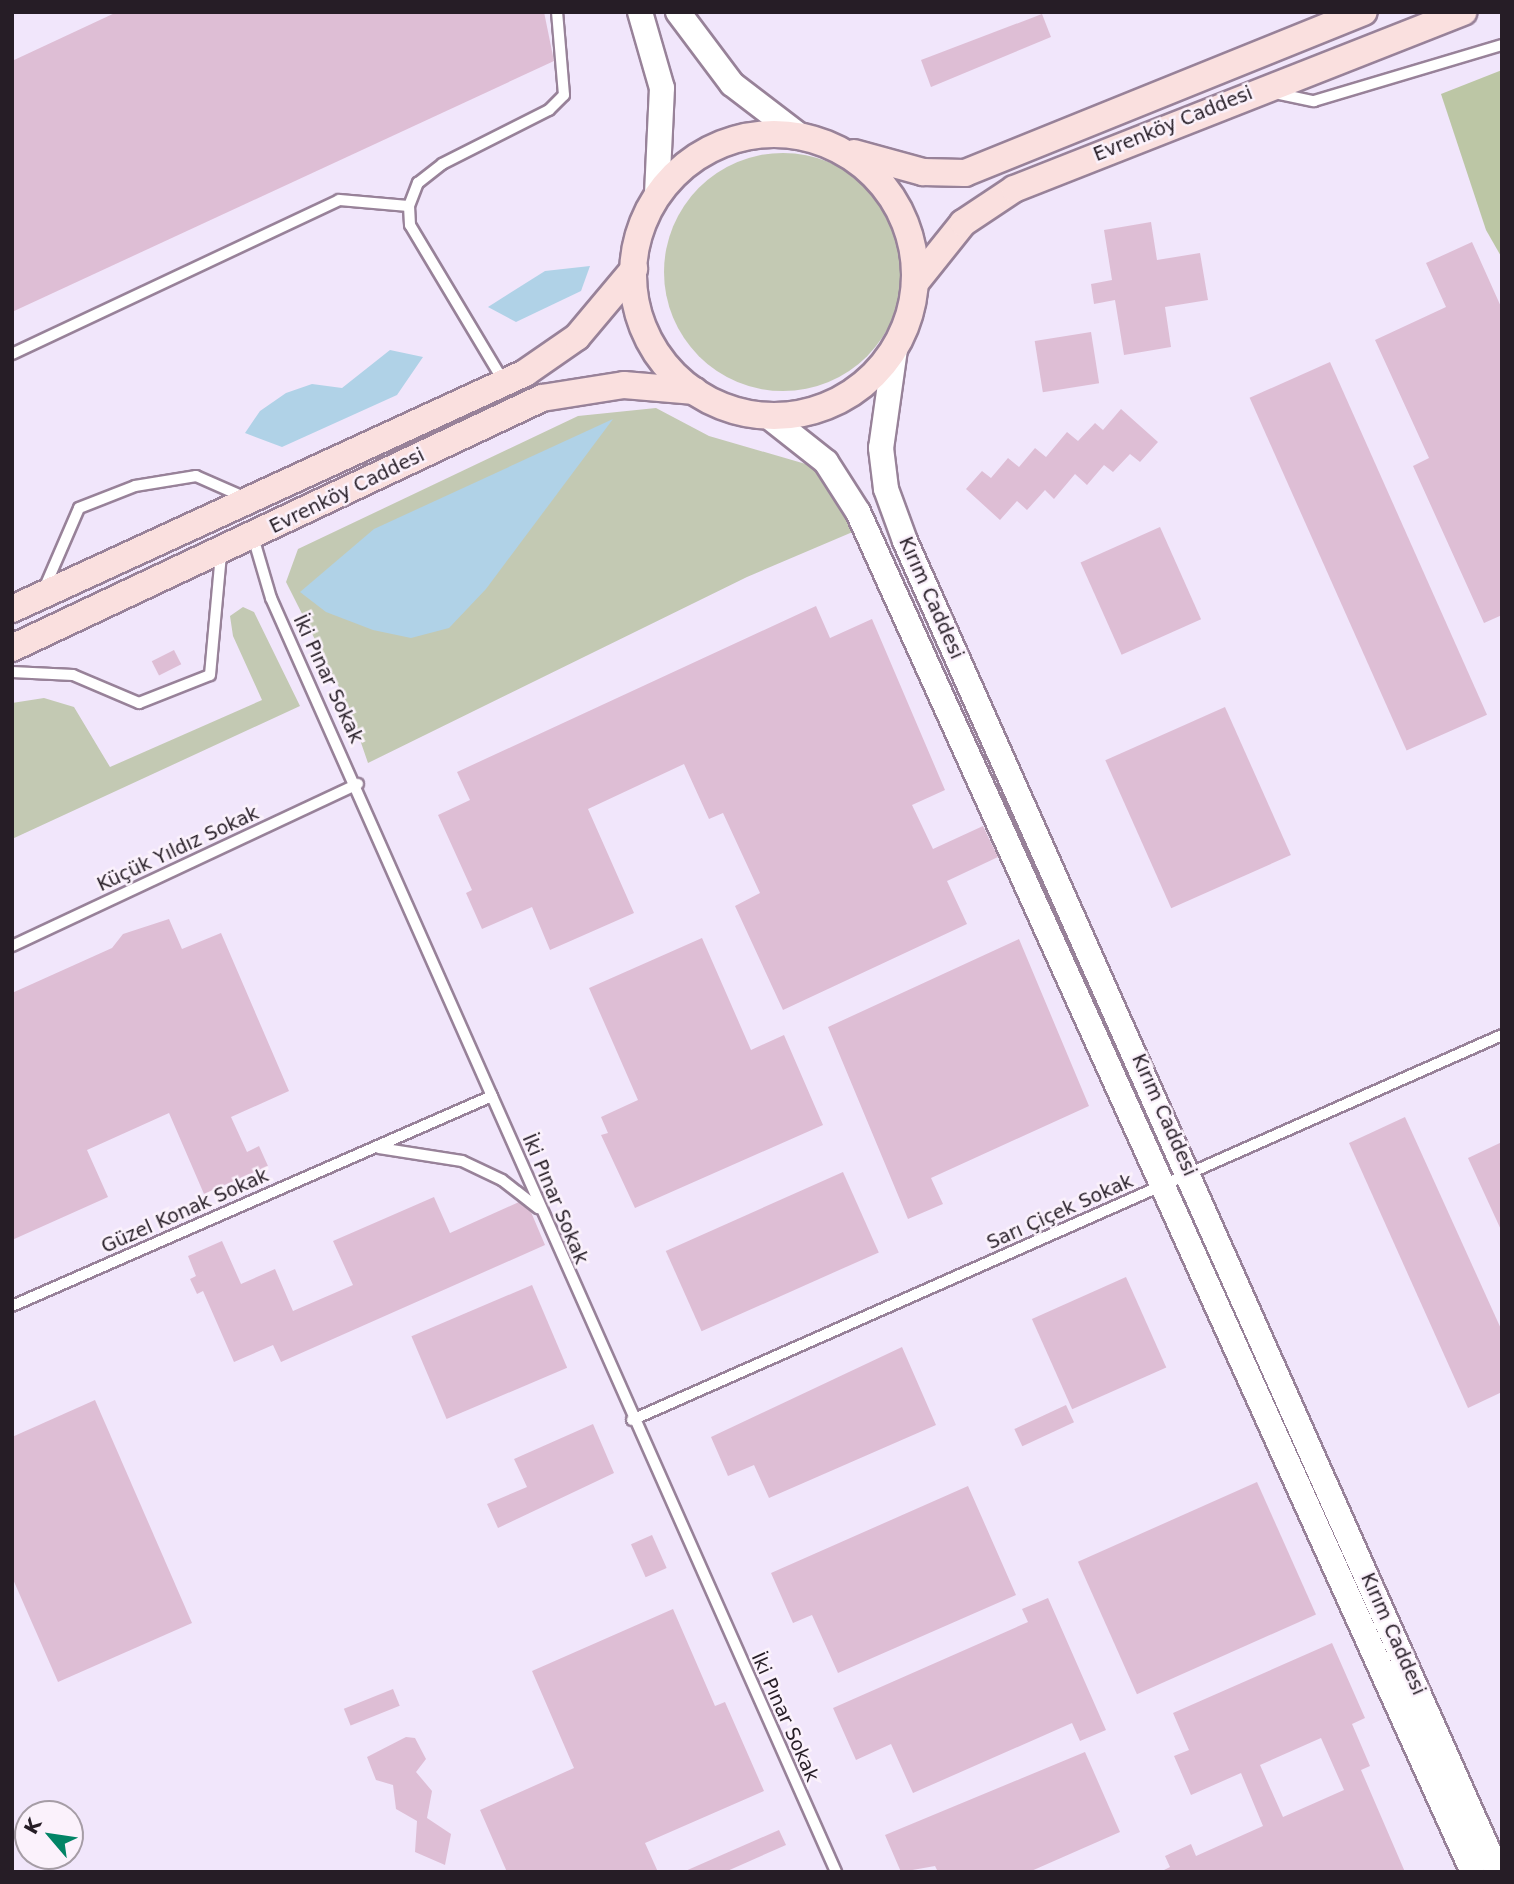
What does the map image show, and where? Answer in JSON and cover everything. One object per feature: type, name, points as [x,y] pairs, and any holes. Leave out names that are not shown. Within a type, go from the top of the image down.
[{"type":"main road","name":"Evrenköy Caddesi","points":[[839,149],[923,172],[965,173],[1364,12]]},
{"type":"main road","name":"Evrenköy Caddesi","points":[[915,283],[950,236],[995,200],[1261,90],[1463,12]]},
{"type":"main road","points":[[759,134],[800,136],[839,149],[872,172],[897,204],[912,242],[915,283],[895,349],[850,394],[811,411],[768,416],[730,409],[695,391],[648,338],[634,269],[638,238],[657,196],[685,166],[720,145],[759,134]]},
{"type":"main road","name":"Evrenköy Caddesi","points":[[12,609],[505,383],[577,337],[634,269]]},
{"type":"main road","name":"Evrenköy Caddesi","points":[[12,648],[253,537],[542,398],[614,385],[695,391]]},
{"type":"street","points":[[639,12],[662,88],[657,196]]},
{"type":"street","points":[[678,12],[733,84],[800,136]]},
{"type":"street","name":"Kırım Caddesi","points":[[895,349],[881,449],[894,512],[1191,1174],[1487,1863]]},
{"type":"street","name":"Kırım Caddesi","points":[[768,416],[826,462],[858,512],[1165,1185],[1487,1863]]},
{"type":"lane","points":[[505,383],[411,225],[409,206],[418,183],[442,164],[549,110],[564,95],[557,12]]},
{"type":"lane","points":[[1261,90],[1314,101],[1502,45]]},
{"type":"lane","points":[[12,354],[339,200],[409,206]]},
{"type":"lane","points":[[40,596],[79,508],[135,485],[197,476],[249,500]]},
{"type":"lane","name":"İki Pınar Sokak","points":[[253,537],[271,598],[358,784],[632,1420],[836,1872]]},
{"type":"lane","points":[[12,672],[73,675],[139,703],[210,675],[221,552]]},
{"type":"lane","name":"Küçük Yıldız Sokak","points":[[12,946],[358,784]]},
{"type":"lane","name":"Sarı Çiçek Sokak","points":[[632,1420],[1502,1035]]},
{"type":"lane","name":"Güzel Konak Sokak","points":[[12,1306],[492,1096]]},
{"type":"lane","name":"Güzel Konak Sokak","points":[[372,1148],[409,1148],[462,1161],[502,1180],[541,1210]]},
{"type":"shaded area","points":[[12,12],[1502,12],[1502,1872],[12,1872]]},
{"type":"green space","points":[[1502,70],[1502,258],[1486,230],[1441,94]]},
{"type":"green space","points":[[783,153],[828,162],[849,173],[867,188],[882,206],[893,227],[902,272],[893,317],[882,338],[867,356],[849,371],[828,382],[783,391],[738,382],[717,371],[699,356],[684,338],[673,317],[664,272],[673,227],[684,206],[699,188],[717,173],[738,162]]},
{"type":"green space","points":[[656,408],[709,436],[816,467],[862,528],[747,577],[368,763],[348,705],[286,582],[298,549],[578,416]]},
{"type":"green space","points":[[243,607],[254,612],[300,706],[12,839],[12,703],[44,698],[74,707],[110,767],[262,700],[233,636],[230,616]]},
{"type":"water","points":[[590,266],[581,291],[516,322],[488,307],[545,271]]},
{"type":"water","points":[[390,350],[423,357],[397,395],[282,447],[245,433],[260,411],[286,393],[312,384],[342,388]]},
{"type":"water","points":[[613,419],[486,589],[449,628],[411,638],[373,630],[326,612],[300,592],[374,529]]},
{"type":"building","points":[[117,12],[544,12],[554,61],[12,312],[12,61]]},
{"type":"building","points":[[1042,14],[1051,37],[931,87],[921,60]]},
{"type":"building","points":[[1151,222],[1157,260],[1200,253],[1208,300],[1165,307],[1171,347],[1124,355],[1115,300],[1094,304],[1091,284],[1112,280],[1104,230]]},
{"type":"building","points":[[1472,242],[1502,309],[1502,615],[1484,623],[1413,466],[1429,458],[1375,340],[1446,307],[1426,263]]},
{"type":"building","points":[[1091,332],[1099,383],[1043,392],[1035,341]]},
{"type":"building","points":[[1330,362],[1487,715],[1407,750],[1250,398]]},
{"type":"building","points":[[1121,409],[1158,442],[1140,462],[1130,454],[1113,472],[1104,465],[1087,485],[1075,474],[1054,499],[1045,490],[1027,510],[1017,501],[1000,520],[966,489],[982,471],[991,478],[1008,458],[1019,467],[1035,448],[1046,457],[1067,432],[1078,441],[1095,423],[1103,430]]},
{"type":"building","points":[[1160,527],[1201,619],[1122,655],[1081,562]]},
{"type":"building","points":[[816,606],[830,638],[872,619],[945,790],[912,805],[933,849],[983,826],[998,857],[947,881],[967,924],[783,1010],[735,906],[760,893],[723,813],[709,819],[684,764],[588,809],[634,913],[550,950],[532,907],[482,929],[466,893],[472,890],[438,815],[470,800],[457,772]]},
{"type":"building","points":[[174,650],[181,664],[159,676],[152,661]]},
{"type":"building","points":[[1225,707],[1291,855],[1171,908],[1105,760]]},
{"type":"building","points":[[169,919],[182,949],[221,933],[289,1091],[231,1117],[247,1152],[259,1146],[268,1166],[204,1194],[169,1113],[87,1150],[108,1197],[12,1240],[12,993],[112,948],[123,934]]},
{"type":"building","points":[[702,938],[751,1050],[784,1035],[823,1125],[635,1208],[601,1135],[608,1133],[601,1117],[638,1100],[589,988]]},
{"type":"building","points":[[1019,939],[1089,1106],[931,1178],[943,1204],[908,1219],[828,1027]]},
{"type":"building","points":[[1405,1117],[1502,1331],[1502,1392],[1468,1408],[1349,1143]]},
{"type":"building","points":[[1502,1142],[1502,1232],[1468,1158]]},
{"type":"building","points":[[843,1172],[879,1252],[702,1331],[666,1251]]},
{"type":"building","points":[[434,1197],[450,1233],[519,1202],[531,1212],[545,1245],[281,1362],[273,1345],[234,1362],[203,1291],[197,1294],[190,1279],[196,1276],[188,1256],[222,1241],[241,1284],[275,1269],[293,1311],[353,1285],[333,1241]]},
{"type":"building","points":[[1126,1277],[1166,1367],[1072,1409],[1032,1319]]},
{"type":"building","points":[[532,1285],[567,1368],[447,1419],[411,1336]]},
{"type":"building","points":[[902,1347],[936,1425],[769,1498],[754,1465],[728,1476],[711,1437]]},
{"type":"building","points":[[95,1400],[192,1623],[58,1682],[12,1577],[12,1437]]},
{"type":"building","points":[[1066,1405],[1074,1422],[1022,1446],[1014,1429]]},
{"type":"building","points":[[593,1424],[614,1473],[498,1528],[487,1504],[527,1487],[514,1459]]},
{"type":"building","points":[[1257,1482],[1316,1614],[1137,1694],[1078,1562]]},
{"type":"building","points":[[968,1486],[1016,1595],[838,1673],[812,1615],[793,1623],[771,1573]]},
{"type":"building","points":[[652,1535],[667,1568],[646,1577],[631,1544]]},
{"type":"building","points":[[1048,1598],[1106,1730],[1080,1741],[1072,1723],[913,1793],[891,1744],[856,1760],[833,1708],[1028,1622],[1022,1609]]},
{"type":"building","points":[[673,1609],[715,1706],[725,1702],[764,1791],[645,1843],[658,1872],[507,1872],[480,1810],[574,1768],[532,1671]]},
{"type":"building","points":[[1332,1643],[1365,1718],[1352,1724],[1370,1766],[1361,1770],[1405,1872],[1160,1872],[1170,1867],[1165,1856],[1191,1844],[1196,1856],[1263,1826],[1241,1773],[1191,1795],[1174,1756],[1189,1750],[1173,1713]],"holes":[[[1321,1738],[1344,1790],[1283,1817],[1260,1765]]]},
{"type":"building","points":[[393,1689],[400,1706],[351,1726],[344,1709]]},
{"type":"building","points":[[406,1737],[415,1738],[426,1759],[416,1772],[432,1791],[427,1818],[451,1834],[445,1865],[415,1852],[417,1821],[396,1809],[393,1785],[376,1780],[367,1757]]},
{"type":"building","points":[[1085,1752],[1120,1832],[1029,1872],[938,1872],[935,1866],[901,1872],[885,1835]]},
{"type":"building","points":[[779,1830],[786,1845],[725,1872],[683,1872]]}]
